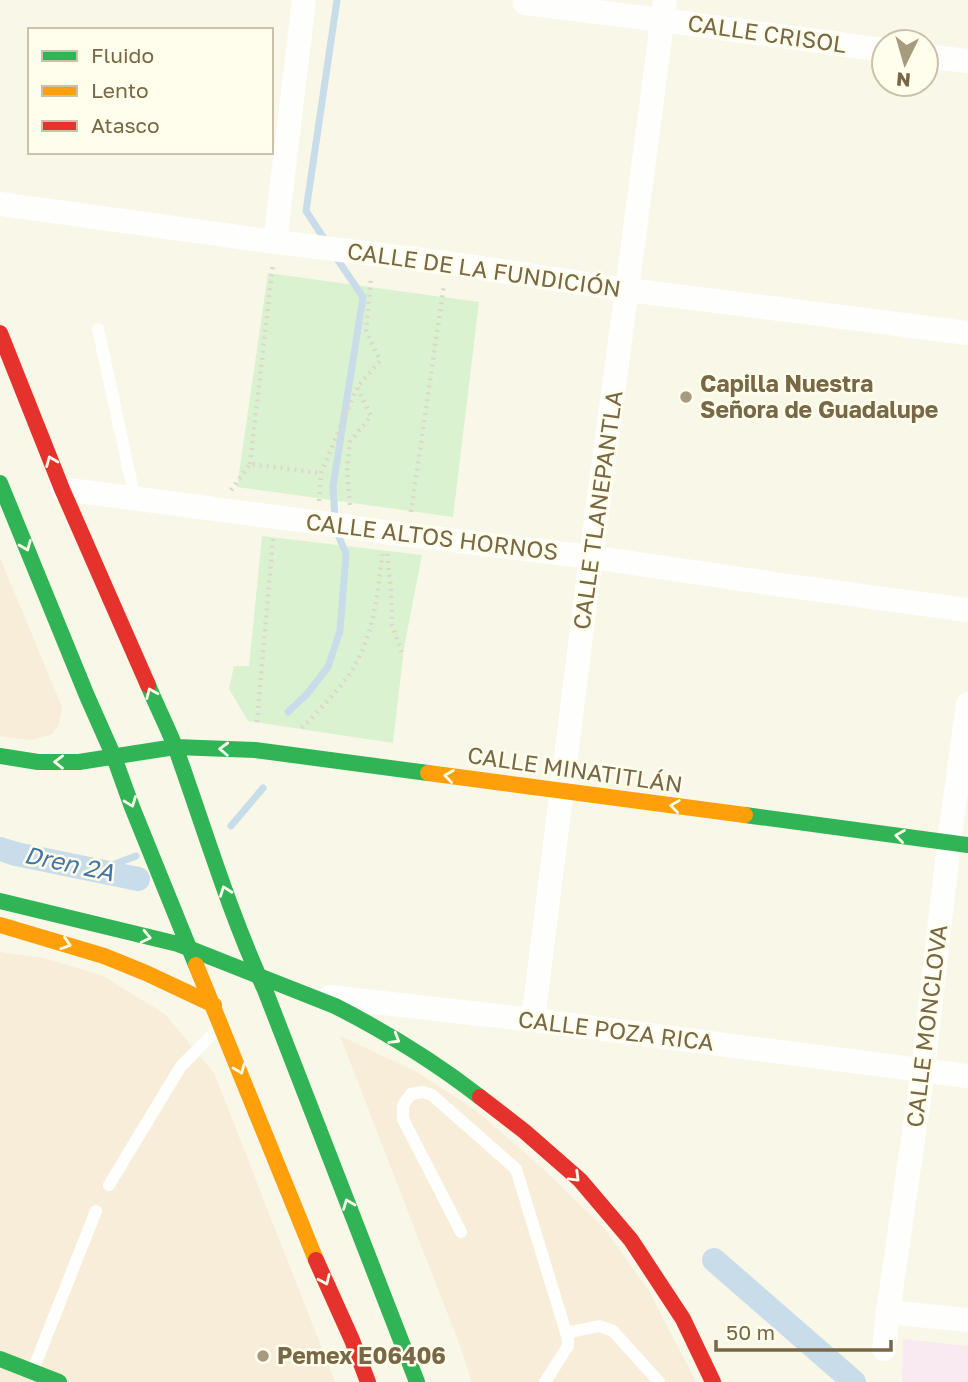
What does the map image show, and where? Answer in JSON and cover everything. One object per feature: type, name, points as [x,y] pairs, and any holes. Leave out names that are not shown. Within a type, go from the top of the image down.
[{"type":"main road","points":[[0,333],[62,489],[175,747],[249,955],[265,989],[417,1382]]},
{"type":"main road","points":[[0,483],[368,1382]]},
{"type":"main road","name":"CALLE MINATITLÁN","points":[[0,756],[38,762],[79,762],[175,747],[254,750],[958,844]]},
{"type":"main road","points":[[0,901],[178,944],[335,1006],[446,1070],[524,1131],[580,1180],[631,1240],[683,1319],[713,1382]]},
{"type":"main road","points":[[0,925],[106,957],[214,1005]]},
{"type":"main road","points":[[351,1382],[354,1373],[352,1340]]},
{"type":"main road","points":[[0,1359],[59,1382]]},
{"type":"street","points":[[275,242],[304,0]]},
{"type":"street","name":"CALLE CRISOL","points":[[525,4],[663,10],[870,47]]},
{"type":"street","name":"CALLE TLANEPANTLA","points":[[533,1020],[663,10]]},
{"type":"street","points":[[940,58],[968,61]]},
{"type":"street","name":"CALLE DE LA FUNDICIÓN","points":[[0,204],[448,263],[628,290],[968,333]]},
{"type":"street","name":"CALLE ALTOS HORNOS","points":[[62,489],[395,534],[591,556],[968,610]]},
{"type":"street","name":"CALLE MONCLOVA","points":[[884,1349],[958,844],[968,704]]},
{"type":"street","name":"CALLE POZA RICA","points":[[265,989],[533,1020],[968,1076]]},
{"type":"street","points":[[888,1312],[968,1320]]},
{"type":"lane","points":[[98,329],[135,499]]},
{"type":"lane","points":[[109,1185],[181,1066],[222,1025]]},
{"type":"lane","points":[[461,1232],[403,1119],[403,1105],[411,1094],[423,1092],[432,1095],[516,1169],[568,1339],[568,1346],[545,1382]]},
{"type":"lane","points":[[33,1372],[96,1211]]},
{"type":"lane","points":[[566,1332],[599,1326],[612,1332],[659,1382]]},
{"type":"path","points":[[216,510],[250,464],[275,242]]},
{"type":"path","points":[[317,523],[321,473],[357,387],[380,361],[366,330],[373,254]]},
{"type":"path","points":[[301,729],[349,675],[367,640],[395,534],[448,263]]},
{"type":"path","points":[[352,527],[347,470],[350,442],[370,415],[357,387]]},
{"type":"path","points":[[250,464],[321,473]]},
{"type":"path","points":[[254,750],[275,518]]},
{"type":"path","points":[[395,534],[391,590],[392,625],[403,656]]},
{"type":"shaded area","points":[[0,558],[62,707],[59,724],[52,734],[31,740],[0,736]]},
{"type":"shaded area","points":[[0,952],[44,958],[103,976],[165,1014],[214,1073],[335,1382],[0,1382]]},
{"type":"shaded area","points":[[340,1036],[415,1071],[475,1110],[539,1165],[604,1228],[649,1291],[696,1382],[472,1382]]},
{"type":"shaded area","points":[[903,1339],[968,1346],[968,1382],[902,1382]]},
{"type":"green space","points":[[268,273],[479,302],[453,517],[237,487]]},
{"type":"green space","points":[[262,536],[422,555],[404,648],[393,743],[248,721],[229,689],[234,666],[249,666]]},
{"type":"waterway","points":[[327,243],[306,211],[337,0]]},
{"type":"waterway","points":[[335,256],[363,297],[333,486],[335,520]]},
{"type":"waterway","points":[[288,712],[307,694],[328,667],[340,631],[346,554],[337,532]]},
{"type":"waterway","points":[[231,826],[263,788]]},
{"type":"waterway","name":"Dren 2A","points":[[0,849],[138,879]]},
{"type":"waterway","points":[[99,870],[136,856]]},
{"type":"waterway","name":"Dren 2A","points":[[714,1260],[854,1382]]},
{"type":"traffic: fast","points":[[0,483],[114,757],[196,965]]},
{"type":"traffic: fast","points":[[148,685],[176,749],[240,931],[417,1382]]},
{"type":"traffic: fast","points":[[0,756],[38,762],[79,762],[175,747],[255,750],[428,773]]},
{"type":"traffic: fast","points":[[745,815],[968,845]]},
{"type":"traffic: fast","points":[[0,901],[178,944],[335,1006],[410,1048],[480,1097]]},
{"type":"traffic: fast","points":[[0,1359],[59,1382]]},
{"type":"traffic: slow","points":[[428,773],[745,815]]},
{"type":"traffic: slow","points":[[0,925],[104,956],[214,1005]]},
{"type":"traffic: slow","points":[[196,965],[316,1260]]},
{"type":"traffic: jam","points":[[0,333],[62,489],[148,685]]},
{"type":"traffic: jam","points":[[480,1097],[580,1180],[631,1240],[683,1319],[713,1382]]},
{"type":"traffic: jam","points":[[316,1260],[368,1382]]},
{"type":"place","name":"Capilla Nuestra Señora de Guadalupe","points":[[686,397]]},
{"type":"place","name":"Pemex E06406","points":[[263,1356]]}]
